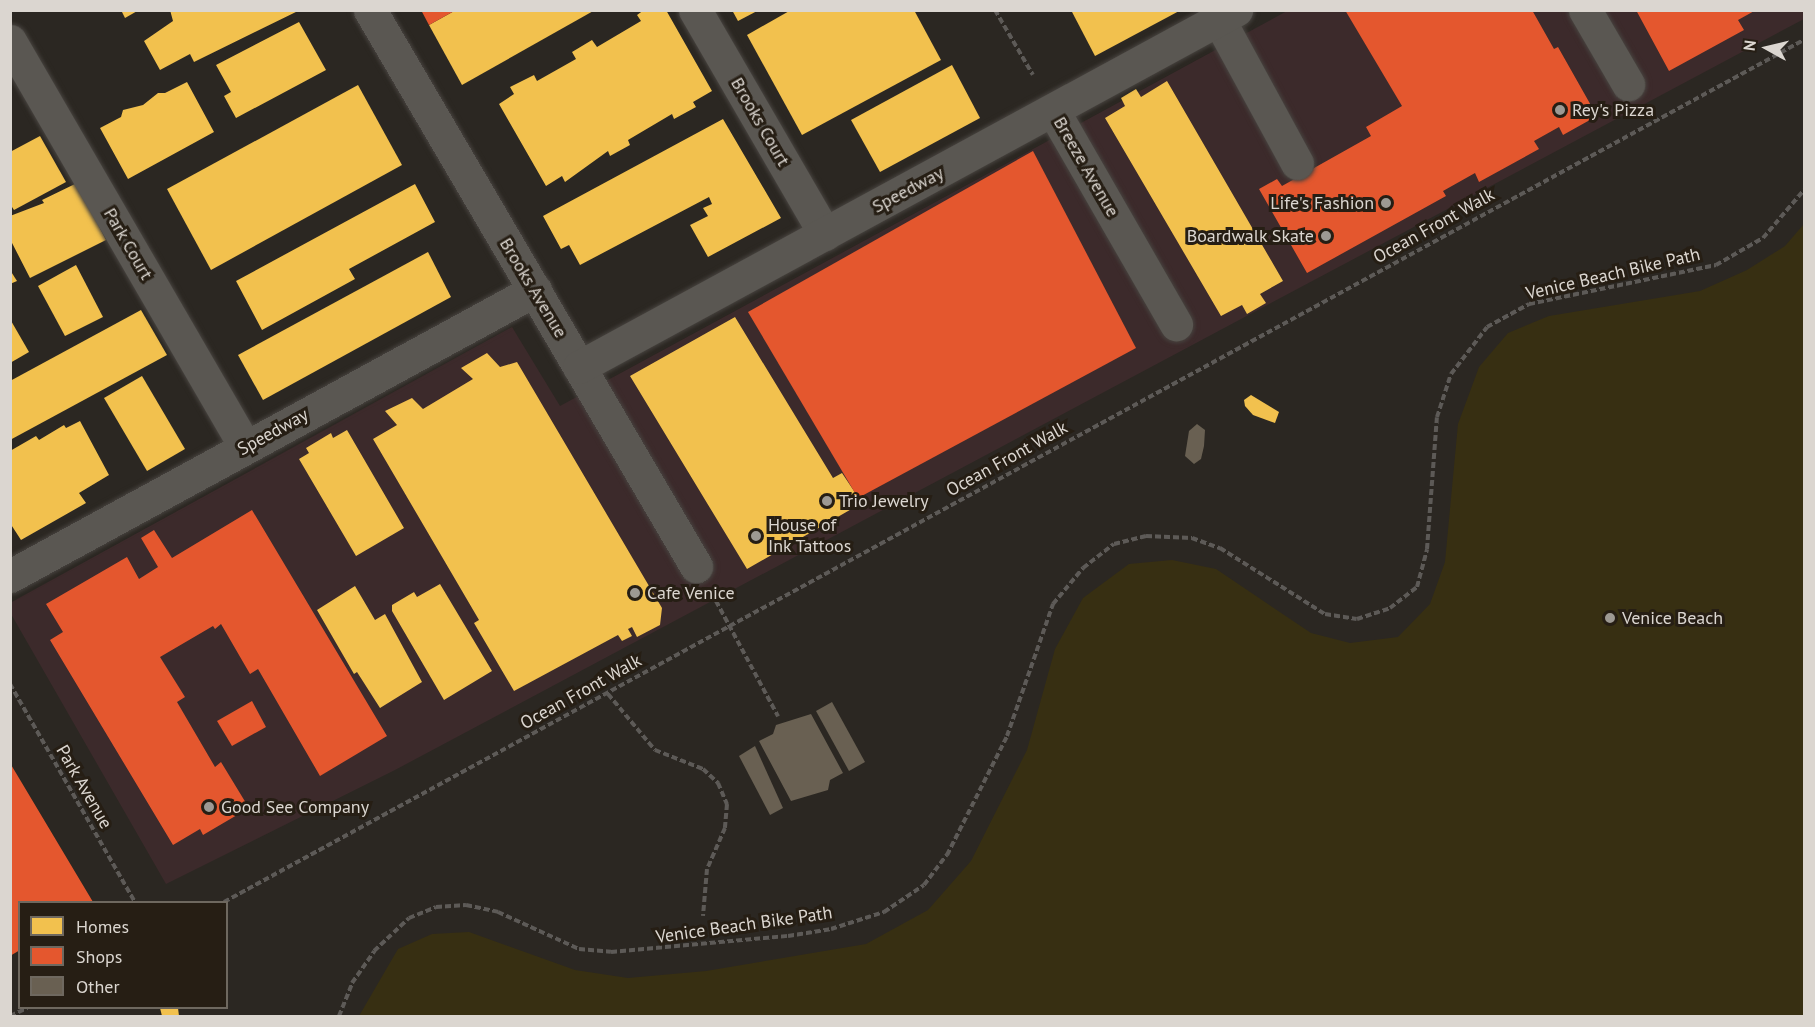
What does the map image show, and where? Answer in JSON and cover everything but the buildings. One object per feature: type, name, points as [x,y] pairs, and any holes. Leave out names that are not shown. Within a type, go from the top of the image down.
[{"type":"street","name":"Brooks Avenue","points":[[370,10],[696,566]]},
{"type":"street","name":"Brooks Court","points":[[695,10],[825,234]]},
{"type":"street","points":[[1585,10],[1628,84]]},
{"type":"street","name":"Speedway","points":[[579,367],[1054,112],[1227,15]]},
{"type":"street","points":[[1227,15],[1297,164]]},
{"type":"street","name":"Park Court","points":[[10,41],[245,447]]},
{"type":"street","name":"Breeze Avenue","points":[[1054,112],[1176,324]]},
{"type":"street","name":"Speedway","points":[[10,576],[535,290]]},
{"type":"path","name":"Breeze Avenue","points":[[995,10],[1054,112]]},
{"type":"path","name":"Ocean Front Walk","points":[[228,901],[1804,40]]},
{"type":"path","name":"Venice Beach Bike Path","points":[[339,1017],[352,983],[374,951],[409,918],[436,907],[466,905],[498,912],[579,949],[611,952],[788,936],[831,929],[884,912],[924,885],[947,855],[1007,736],[1053,604],[1083,568],[1114,544],[1146,536],[1191,538],[1220,548],[1325,614],[1357,619],[1390,608],[1417,587],[1428,549],[1437,417],[1450,374],[1487,327],[1529,304],[1716,265],[1763,238],[1804,190]]},
{"type":"path","points":[[730,626],[778,716]]},
{"type":"path","name":"Park Avenue","points":[[10,684],[134,901]]},
{"type":"path","points":[[608,694],[655,750],[703,769],[718,783],[727,804],[725,828],[707,869],[703,916]]},
{"type":"path","points":[[10,1016],[25,1009]]},
{"type":"shaded area","points":[[1287,11],[1804,11],[1804,19],[395,770],[166,884],[11,614],[10,603],[512,327],[560,406]]},
{"type":"sand","name":"Venice Beach","points":[[1804,224],[1804,1016],[359,1016],[398,949],[432,934],[469,932],[575,970],[628,978],[706,971],[866,944],[928,910],[971,861],[1027,750],[1055,649],[1083,598],[1129,564],[1172,560],[1216,569],[1311,633],[1350,643],[1398,637],[1430,604],[1445,562],[1458,424],[1479,367],[1508,333],[1549,316],[1700,291],[1747,270],[1785,246]]},
{"type":"place","name":"Rey's Pizza","points":[[1560,110]]},
{"type":"place","name":"Life's Fashion","points":[[1386,203]]},
{"type":"place","name":"Boardwalk Skate","points":[[1326,236]]},
{"type":"place","name":"Trio Jewelry","points":[[827,501]]},
{"type":"place","name":"House of Ink Tattoos","points":[[756,536]]},
{"type":"place","name":"Cafe Venice","points":[[635,593]]},
{"type":"place","name":"Venice Beach","points":[[1610,618]]},
{"type":"place","name":"Good See Company","points":[[209,807]]}]
